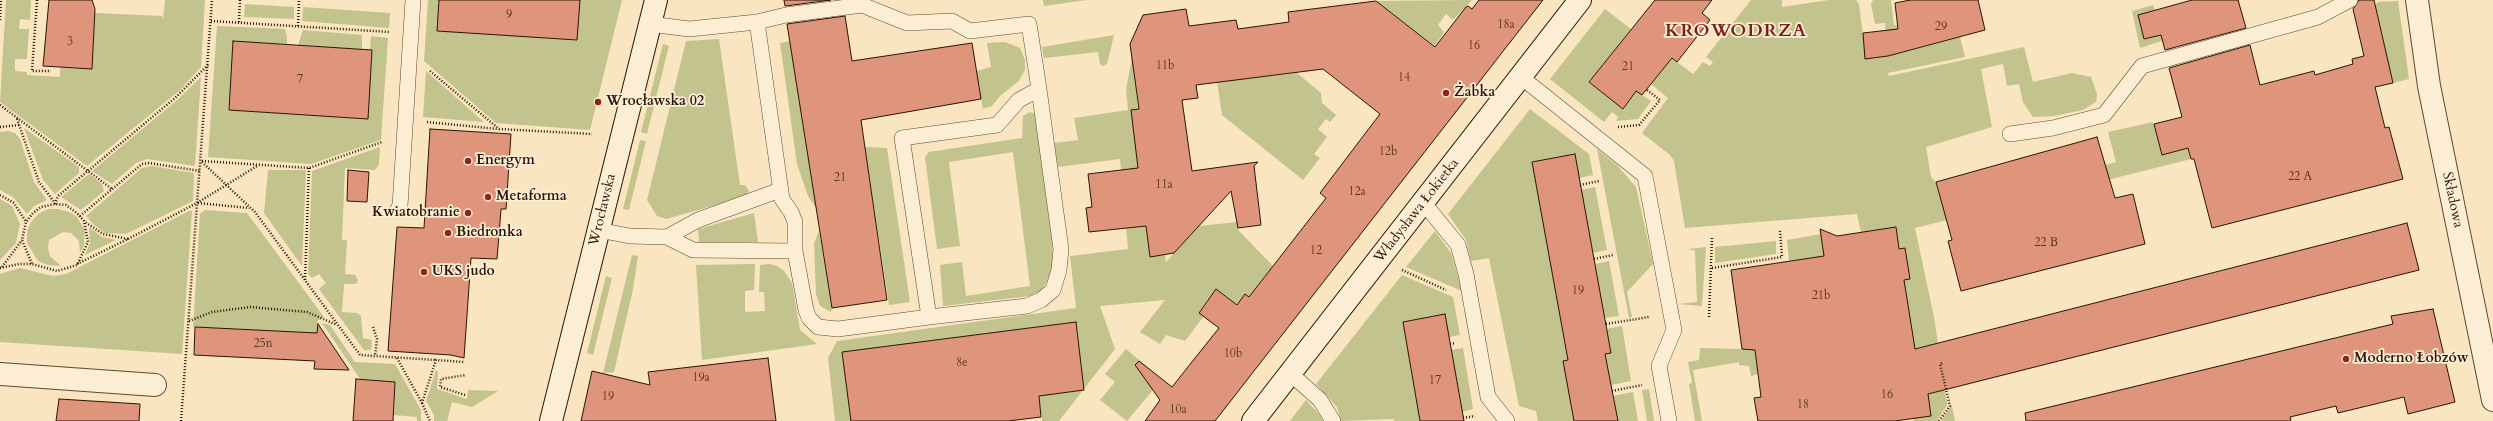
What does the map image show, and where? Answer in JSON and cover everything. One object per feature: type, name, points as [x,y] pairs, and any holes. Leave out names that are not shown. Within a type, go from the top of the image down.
[{"type":"street","name":"Wrocławska","points":[[550,421],[656,0]]},
{"type":"street","name":"Władysława Łokietka","points":[[1253,421],[1580,0]]},
{"type":"street","name":"Składowa","points":[[2418,0],[2429,86],[2493,400]]},
{"type":"street","points":[[0,374],[155,385]]},
{"type":"lane","points":[[398,209],[400,206],[413,0]]},
{"type":"lane","points":[[2010,134],[2052,128],[2104,114],[2142,66],[2318,17],[2350,0]]},
{"type":"lane","points":[[650,24],[689,29],[756,22],[786,15],[862,5],[904,22],[950,20],[970,31],[1029,24],[1061,249],[1059,270],[1053,290],[1041,300],[1027,306],[838,329],[818,327],[809,318],[806,310],[795,251],[795,222],[791,212],[782,200],[756,22]]},
{"type":"lane","points":[[1521,77],[1645,176],[1674,330],[1659,366],[1669,421]]},
{"type":"lane","points":[[929,317],[902,138],[996,125],[1019,100],[1039,89]]},
{"type":"lane","points":[[667,237],[676,230],[698,220],[780,190]]},
{"type":"lane","points":[[1423,202],[1458,245],[1466,274],[1488,397],[1507,421]]},
{"type":"lane","points":[[598,230],[630,236],[667,237],[693,250],[795,251]]},
{"type":"lane","points":[[1290,373],[1320,400],[1333,421]]},
{"type":"path","points":[[37,0],[32,70],[51,71]]},
{"type":"path","points":[[181,421],[212,0]]},
{"type":"path","points":[[239,22],[240,0]]},
{"type":"path","points":[[298,26],[299,0]]},
{"type":"path","points":[[0,20],[1,1]]},
{"type":"path","points":[[211,20],[411,33]]},
{"type":"path","points":[[55,204],[58,196],[175,98],[208,65]]},
{"type":"path","points":[[427,68],[498,129]]},
{"type":"path","points":[[1613,128],[1639,125],[1660,100],[1647,90]]},
{"type":"path","points":[[0,105],[112,189]]},
{"type":"path","points":[[17,118],[37,177],[55,204]]},
{"type":"path","points":[[425,122],[498,129],[592,134]]},
{"type":"path","points":[[0,128],[20,125]]},
{"type":"path","points":[[201,161],[258,166],[309,168],[404,135]]},
{"type":"path","points":[[201,161],[250,208],[340,326],[360,355],[464,362]]},
{"type":"path","points":[[80,216],[139,166],[146,163],[200,171]]},
{"type":"path","points":[[1,268],[32,264],[57,271],[77,265],[197,203],[258,166]]},
{"type":"path","points":[[305,280],[309,168]]},
{"type":"path","points":[[1580,185],[1598,181]]},
{"type":"path","points":[[0,195],[14,203],[26,222]]},
{"type":"path","points":[[197,203],[250,208]]},
{"type":"path","points":[[1,268],[22,240],[26,222],[37,210],[55,204],[66,205],[84,221],[103,234],[128,238]]},
{"type":"path","points":[[77,265],[88,242],[84,221]]},
{"type":"path","points":[[1712,268],[1782,258],[1780,230]]},
{"type":"path","points":[[1709,317],[1712,237]]},
{"type":"path","points":[[22,240],[32,264]]},
{"type":"path","points":[[1594,260],[1613,255]]},
{"type":"path","points":[[1397,268],[1451,292]]},
{"type":"path","points":[[189,322],[212,312],[266,308],[307,312],[319,315],[340,326]]},
{"type":"path","points":[[1606,324],[1671,313]]},
{"type":"path","points":[[373,327],[377,339],[375,356]]},
{"type":"path","points":[[396,358],[422,403],[430,421]]},
{"type":"path","points":[[422,403],[436,360]]},
{"type":"path","points":[[1939,421],[1950,406],[1940,364],[1942,363]]},
{"type":"path","points":[[464,395],[440,387],[441,379],[466,375]]},
{"type":"path","points":[[1612,391],[1662,381]]},
{"type":"path","points":[[1463,418],[1479,415]]},
{"type":"green space","points":[[6,0],[31,0],[30,20],[20,19],[19,29],[29,29],[27,59],[15,59],[15,71],[27,72],[27,75],[60,77],[60,68],[92,69],[95,13],[162,16],[163,19],[165,0],[205,0],[201,67],[179,91],[87,166],[0,102]]},
{"type":"green space","points":[[428,0],[439,0],[438,31],[577,40],[580,0],[622,0],[590,130],[496,123],[424,61]]},
{"type":"green space","points":[[1043,0],[1087,0],[1044,6]]},
{"type":"green space","points":[[1472,0],[1453,20],[1446,14],[1438,25],[1444,32],[1435,46],[1376,1]]},
{"type":"green space","points":[[1751,0],[1782,0],[1782,7],[1829,0],[1856,0],[1859,4],[1866,59],[1889,56],[1885,23],[1875,24],[1871,4],[1873,0],[1891,0],[1894,25],[1897,25],[1901,53],[1960,37],[1965,57],[1888,73],[1889,76],[2024,47],[2033,82],[2072,73],[2091,77],[2097,94],[2096,102],[2083,110],[2054,116],[2033,117],[2023,102],[2019,84],[2007,86],[2003,64],[1981,69],[1992,127],[1926,147],[1931,177],[1936,182],[1943,208],[2105,162],[2106,165],[2116,162],[2108,132],[2153,122],[2162,155],[2188,148],[2191,159],[1915,228],[1934,317],[1939,350],[1938,359],[1947,401],[1947,405],[1937,421],[1914,421],[1913,418],[1758,374],[1751,376],[1749,366],[1739,365],[1739,362],[1693,370],[1702,421],[1695,421],[1689,384],[1692,383],[1688,362],[1699,360],[1700,348],[1742,349],[1911,326],[1904,280],[1910,279],[1905,248],[1899,249],[1896,227],[1861,232],[1857,214],[1685,228],[1674,161],[1670,155],[1642,133],[1668,98],[1646,80],[1666,54],[1693,74],[1703,62],[1710,66],[1713,62],[1706,57]]},
{"type":"green space","points":[[2398,1],[2409,79],[2393,83],[2375,5],[2378,2]]},
{"type":"green space","points":[[245,4],[294,7],[294,19],[244,17]]},
{"type":"green space","points":[[2153,5],[2155,10],[2138,15],[2144,39],[2197,25],[2198,29],[2140,48],[2132,11]]},
{"type":"green space","points":[[303,7],[390,13],[389,28],[302,21]]},
{"type":"green space","points":[[1605,9],[1631,29],[1589,82],[1623,109],[1636,91],[1651,101],[1638,119],[1616,121],[1618,117],[1612,112],[1604,122],[1550,79]]},
{"type":"green space","points":[[217,26],[285,29],[287,36],[287,44],[233,41],[229,110],[368,119],[372,50],[370,50],[371,36],[388,38],[381,140],[311,164],[208,157]]},
{"type":"green space","points":[[303,30],[362,35],[362,49],[298,45]]},
{"type":"green space","points":[[1114,35],[1107,64],[1103,66],[1100,64],[1098,52],[1044,58],[1042,47]]},
{"type":"green space","points":[[719,39],[740,185],[745,185],[749,191],[744,197],[666,219],[657,216],[647,200],[686,41]]},
{"type":"green space","points":[[790,41],[816,208],[808,196],[797,164],[780,43]]},
{"type":"green space","points":[[1005,42],[1020,48],[1025,60],[1025,70],[1019,81],[1001,95],[992,106],[983,109],[976,71],[991,67],[987,43]]},
{"type":"green space","points":[[663,44],[669,46],[647,134],[641,132]]},
{"type":"green space","points":[[1132,57],[1138,109],[1131,110],[1150,257],[1165,255],[1166,262],[1199,226],[1237,222],[1239,231],[1273,266],[1249,297],[1245,294],[1237,305],[1216,289],[1199,312],[1204,316],[1185,341],[1166,335],[1160,344],[1140,332],[1165,300],[1100,306],[1115,349],[1059,421],[1042,421],[1039,396],[1072,392],[1070,375],[1082,373],[1075,322],[842,352],[851,421],[835,421],[828,358],[837,341],[1076,308],[1070,256],[1128,249],[1120,159],[1058,167],[1054,143],[1078,140],[1074,118],[1128,110],[1126,90]]},
{"type":"green space","points":[[426,71],[484,122],[423,117]]},
{"type":"green space","points":[[1297,73],[1321,93],[1322,103],[1336,115],[1330,122],[1326,119],[1318,129],[1327,137],[1314,154],[1320,158],[1303,180],[1222,115],[1217,82]]},
{"type":"green space","points":[[201,77],[195,166],[147,159],[136,163],[112,184],[92,171],[176,101]]},
{"type":"green space","points":[[1530,109],[1589,154],[1593,175],[1579,178],[1575,154],[1532,162],[1568,360],[1563,361],[1574,421],[1538,421],[1536,411],[1519,406],[1489,258],[1471,261],[1466,240],[1448,214]]},
{"type":"green space","points":[[1030,112],[1036,114],[1052,235],[1053,266],[1047,282],[1041,290],[1031,296],[943,306],[940,265],[962,262],[966,296],[1030,286],[1013,152],[949,162],[960,246],[937,249],[925,157],[929,152],[1022,138],[1023,116]]},
{"type":"green space","points":[[24,128],[79,167],[79,173],[55,194],[43,180]]},
{"type":"green space","points":[[8,131],[15,133],[20,139],[34,182],[47,200],[34,206],[27,214],[13,197],[0,190],[0,132]]},
{"type":"green space","points":[[640,140],[646,141],[629,210],[623,209]]},
{"type":"green space","points":[[380,147],[379,164],[375,170],[345,168],[342,240],[347,240],[345,274],[355,275],[358,280],[356,284],[344,284],[342,312],[357,313],[361,316],[363,338],[372,340],[371,350],[364,350],[319,289],[326,283],[319,274],[312,278],[308,274],[312,171]]},
{"type":"green space","points":[[865,147],[887,148],[910,302],[889,305]]},
{"type":"green space","points":[[1597,149],[1617,165],[1636,187],[1653,264],[1627,292],[1632,317],[1629,318]]},
{"type":"green space","points":[[152,166],[194,173],[193,201],[126,234],[105,233],[94,225],[86,216],[142,168]]},
{"type":"green space","points":[[268,170],[306,170],[302,266],[264,213]]},
{"type":"green space","points":[[89,174],[102,184],[104,191],[81,210],[61,197]]},
{"type":"green space","points":[[1595,187],[1607,250],[1593,253],[1581,190]]},
{"type":"green space","points":[[0,199],[12,206],[20,224],[16,243],[0,260]]},
{"type":"green space","points":[[48,209],[58,209],[69,212],[76,216],[85,230],[84,245],[80,253],[79,241],[71,233],[63,232],[49,240],[48,248],[50,256],[61,266],[48,265],[38,261],[27,243],[27,231],[31,222],[38,214]]},
{"type":"green space","points":[[205,210],[247,213],[324,317],[317,321],[324,334],[193,327],[200,214]]},
{"type":"green space","points":[[189,211],[192,211],[182,354],[0,342],[0,274],[20,268],[53,276],[66,274]]},
{"type":"green space","points":[[754,213],[758,242],[699,242],[698,229]]},
{"type":"green space","points":[[89,227],[102,237],[116,240],[85,255],[90,243]]},
{"type":"green space","points":[[819,231],[832,308],[831,312],[820,306],[816,294],[814,243]]},
{"type":"green space","points":[[1435,231],[1451,253],[1462,291],[1406,267]]},
{"type":"green space","points":[[1821,234],[1824,256],[1789,261],[1787,240]]},
{"type":"green space","points":[[1776,241],[1776,254],[1715,263],[1715,247]]},
{"type":"green space","points":[[1706,247],[1702,306],[1678,304],[1697,302],[1695,251],[1688,249]]},
{"type":"green space","points":[[632,255],[638,256],[633,289],[614,372],[603,373]]},
{"type":"green space","points":[[1609,261],[1619,316],[1604,318],[1595,264]]},
{"type":"green space","points":[[755,264],[754,290],[745,291],[745,312],[765,311],[764,292],[759,292],[760,265],[770,264],[777,266],[784,271],[792,283],[800,330],[817,344],[702,360],[696,265]]},
{"type":"green space","points":[[1402,275],[1453,297],[1460,335],[1449,337],[1445,314],[1403,322],[1420,421],[1394,421],[1394,419],[1341,421],[1337,407],[1316,384]]},
{"type":"green space","points":[[606,276],[612,278],[593,355],[587,353]]},
{"type":"green space","points":[[322,323],[330,325],[355,362],[395,364],[421,410],[421,421],[417,421],[417,417],[394,415],[395,382],[360,379]]},
{"type":"green space","points":[[1622,326],[1631,381],[1611,385],[1605,354],[1611,353],[1606,329]]},
{"type":"green space","points":[[1463,348],[1473,409],[1462,412],[1451,350]]},
{"type":"green space","points":[[1126,349],[1162,379],[1127,421],[1100,400],[1115,382],[1105,374]]},
{"type":"green space","points":[[436,370],[438,372],[437,389],[467,399],[468,390],[498,391],[472,407],[452,402],[447,421],[434,421],[434,415],[426,401]]},
{"type":"green space","points":[[1649,389],[1654,421],[1647,421],[1642,390]]},
{"type":"green space","points":[[1633,392],[1638,421],[1618,421],[1613,396]]},
{"type":"green space","points":[[1306,400],[1319,414],[1323,421],[1290,421]]},
{"type":"green space","points":[[1952,406],[1955,421],[1941,421]]},
{"type":"building","points":[[49,0],[92,0],[95,9],[92,69],[43,66]]},
{"type":"building","points":[[439,0],[580,0],[577,40],[437,31]]},
{"type":"building","points":[[784,0],[831,0],[785,6]]},
{"type":"building","points":[[1479,0],[1543,0],[1215,421],[1145,421],[1160,400],[1135,365],[1139,361],[1172,387],[1219,328],[1199,313],[1216,289],[1237,305],[1245,294],[1249,297],[1326,198],[1320,193],[1380,114],[1323,69],[1196,85],[1198,98],[1182,100],[1192,171],[1258,162],[1254,166],[1261,225],[1238,228],[1231,191],[1174,253],[1150,257],[1146,226],[1089,232],[1086,208],[1092,207],[1088,174],[1138,168],[1131,110],[1139,109],[1130,44],[1143,15],[1186,9],[1189,26],[1236,20],[1238,29],[1289,22],[1288,12],[1376,1],[1435,47],[1466,7],[1468,6],[1472,9]]},
{"type":"building","points":[[1655,0],[1712,0],[1702,13],[1710,20],[1677,62],[1672,58],[1642,95],[1636,91],[1623,109],[1589,82]]},
{"type":"building","points":[[1910,0],[1978,0],[1985,30],[1888,56],[1865,59],[1863,33],[1898,29],[1895,3]]},
{"type":"building","points":[[2192,0],[2238,0],[2246,28],[2165,50],[2161,35],[2144,39],[2138,15]]},
{"type":"building","points":[[2359,0],[2374,0],[2393,83],[2375,87],[2385,128],[2389,127],[2403,179],[2212,228],[2194,159],[2191,159],[2188,148],[2162,155],[2154,124],[2182,117],[2169,68],[2250,45],[2260,85],[2314,71],[2315,75],[2353,64],[2352,59],[2364,56],[2353,9]]},
{"type":"building","points":[[845,16],[852,61],[972,43],[981,99],[861,120],[887,300],[832,308],[787,24]]},
{"type":"building","points":[[233,41],[372,50],[368,119],[229,110]]},
{"type":"building","points":[[430,129],[511,134],[506,209],[501,209],[497,259],[471,258],[464,358],[451,355],[388,351],[397,227],[424,228]]},
{"type":"building","points":[[2097,137],[2115,198],[2133,194],[2145,244],[1961,291],[1948,241],[1952,240],[1936,182]]},
{"type":"building","points":[[1575,154],[1611,353],[1605,354],[1618,421],[1574,421],[1563,361],[1568,360],[1532,162]]},
{"type":"building","points":[[348,170],[369,172],[367,202],[347,201]]},
{"type":"building","points":[[2407,223],[2419,270],[1928,394],[1931,416],[1895,421],[1758,421],[1754,398],[1761,397],[1755,350],[1742,349],[1731,270],[1824,256],[1820,229],[1837,236],[1896,227],[1899,249],[1905,248],[1910,279],[1904,280],[1915,349]]},
{"type":"building","name":"Moderno Łobzów","points":[[2433,309],[2455,402],[2408,414],[2404,397],[2338,413],[2336,406],[2290,417],[2291,421],[2026,421],[2025,413],[2393,324],[2391,316]]},
{"type":"building","points":[[1445,314],[1464,421],[1420,421],[1403,322]]},
{"type":"building","points":[[1076,322],[1084,390],[1039,396],[1041,417],[1008,421],[851,421],[842,352]]},
{"type":"building","points":[[318,324],[349,370],[314,369],[315,361],[194,355],[195,327],[317,333]]},
{"type":"building","points":[[768,358],[776,421],[581,421],[592,371],[650,385],[648,372]]},
{"type":"building","points":[[356,379],[395,382],[393,421],[353,421]]},
{"type":"building","points":[[59,399],[140,404],[139,421],[56,421]]},
{"type":"place","name":"Żabka","points":[[1446,93]]},
{"type":"place","name":"Wrocławska 02","points":[[598,102]]},
{"type":"place","name":"Energym","points":[[468,161]]},
{"type":"place","name":"Metaforma","points":[[488,197]]},
{"type":"place","name":"Kwiatobranie","points":[[468,213]]},
{"type":"place","name":"Biedronka","points":[[448,233]]},
{"type":"place","name":"UKS judo","points":[[424,272]]},
{"type":"place","name":"Moderno Łobzów","points":[[2346,359]]},
{"type":"district","name":"KROWODRZA","points":[[1736,32]]}]
